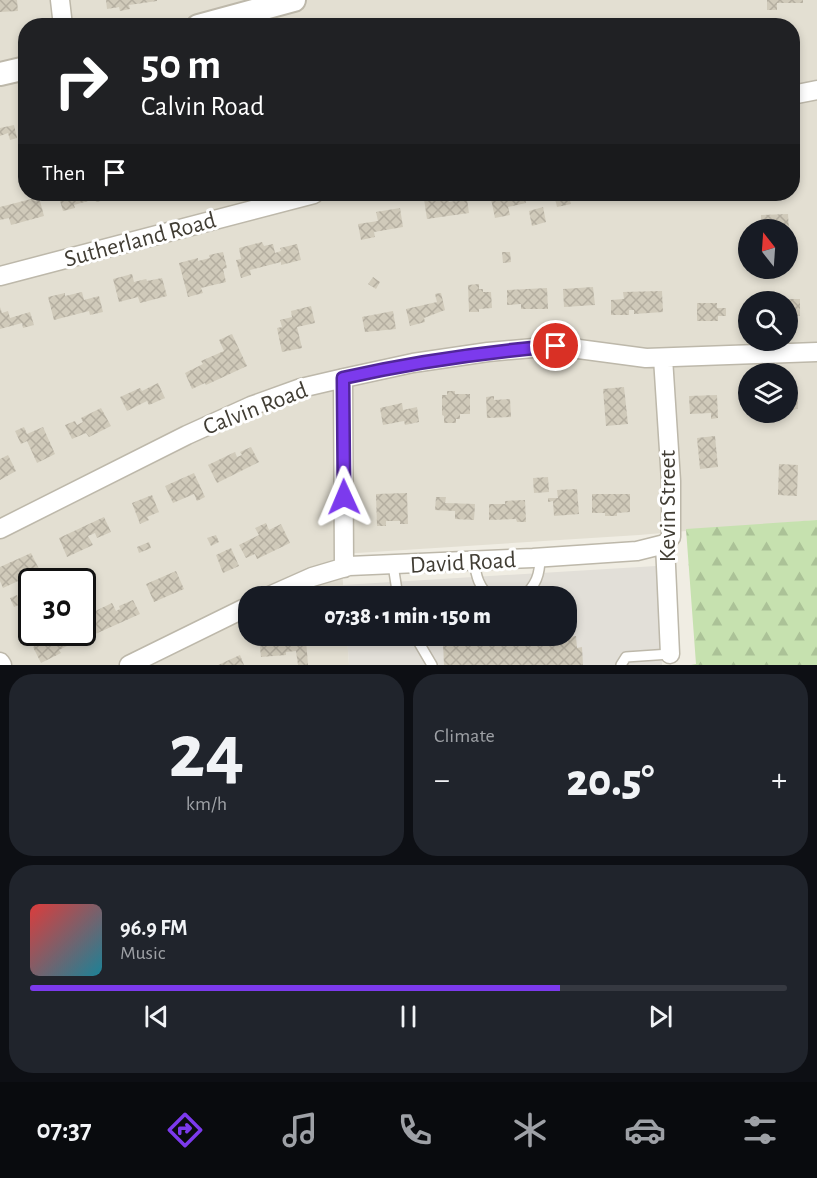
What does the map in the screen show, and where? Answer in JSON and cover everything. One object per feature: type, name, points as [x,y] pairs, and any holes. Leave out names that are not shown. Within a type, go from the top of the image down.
[{"type":"street","points":[[60,0],[62,18]]},
{"type":"street","points":[[228,18],[294,0]]},
{"type":"street","points":[[0,74],[18,70]]},
{"type":"street","points":[[800,93],[817,90]]},
{"type":"street","name":"Sutherland Road","points":[[0,276],[287,201]]},
{"type":"street","name":"Calvin Road","points":[[0,529],[177,440],[251,406],[301,388],[343,378],[413,363],[488,352],[556,346],[646,358],[817,352]]},
{"type":"street","name":"Kevin Street","points":[[663,358],[671,503],[671,537],[665,544],[670,654]]},
{"type":"street","points":[[343,378],[344,568]]},
{"type":"street","name":"David Road","points":[[292,586],[312,577],[344,568],[637,551],[665,544]]},
{"type":"street","points":[[129,665],[238,611]]},
{"type":"lane","points":[[534,586],[538,579],[540,558]]},
{"type":"lane","points":[[474,561],[481,586]]},
{"type":"lane","points":[[393,565],[396,586]]},
{"type":"lane","points":[[421,646],[432,665]]},
{"type":"lane","points":[[621,665],[626,657],[670,654]]},
{"type":"shaded area","points":[[0,0],[817,0],[817,520],[639,535],[341,554],[343,586],[238,586],[238,646],[348,646],[349,665],[0,665]]},
{"type":"shaded area","points":[[656,566],[662,665],[349,665],[348,646],[577,646],[577,586],[343,585]]},
{"type":"green space","points":[[817,520],[817,665],[691,665],[696,664],[686,529]]},
{"type":"building","points":[[0,0],[17,0],[18,11],[0,12]]},
{"type":"building","points":[[106,0],[157,1],[129,5],[130,9],[120,11],[119,7],[107,9]]},
{"type":"building","points":[[767,0],[803,0],[803,3],[777,3],[777,10],[767,10]]},
{"type":"building","points":[[14,125],[17,138],[10,140],[8,133],[0,136],[0,128]]},
{"type":"building","points":[[23,201],[40,201],[44,216],[11,225],[9,218],[0,220],[0,207]]},
{"type":"building","points":[[60,201],[88,201],[74,205],[75,208],[63,211]]},
{"type":"building","points":[[424,201],[467,201],[469,213],[427,219]]},
{"type":"building","points":[[491,201],[526,201],[526,203],[508,207],[510,215],[495,218]]},
{"type":"building","points":[[556,201],[570,201],[571,204],[557,207]]},
{"type":"building","points":[[543,207],[546,222],[532,226],[529,211]]},
{"type":"building","points":[[400,208],[403,227],[374,232],[375,237],[361,240],[358,224],[378,221],[376,212]]},
{"type":"building","points":[[788,214],[788,219],[761,219],[761,215]]},
{"type":"building","points":[[262,242],[264,246],[273,244],[275,253],[281,251],[280,248],[297,244],[301,260],[281,265],[281,262],[250,270],[251,275],[241,278],[236,260],[241,259],[239,248]]},
{"type":"building","points":[[223,252],[227,268],[223,269],[226,282],[201,288],[203,293],[188,297],[179,263],[198,258],[198,261],[210,258],[209,255]]},
{"type":"building","points":[[502,252],[510,252],[511,262],[503,263]]},
{"type":"building","points":[[132,274],[134,282],[162,278],[167,296],[140,303],[138,297],[119,302],[113,279]]},
{"type":"building","points":[[373,277],[380,282],[376,289],[368,284]]},
{"type":"building","points":[[479,284],[479,289],[483,289],[483,292],[491,292],[492,308],[469,312],[468,285]]},
{"type":"building","points":[[593,287],[595,305],[564,307],[563,289]]},
{"type":"building","points":[[547,288],[548,309],[521,309],[521,304],[507,305],[507,290]]},
{"type":"building","points":[[662,291],[663,312],[634,314],[634,310],[629,310],[629,315],[611,315],[611,300],[624,299],[623,292]]},
{"type":"building","points":[[82,292],[84,300],[99,296],[103,312],[90,315],[89,311],[54,320],[48,297]]},
{"type":"building","points":[[441,293],[445,310],[424,318],[425,322],[410,326],[406,309],[437,302],[435,294]]},
{"type":"building","points":[[798,299],[800,299],[800,316],[798,316]]},
{"type":"building","points":[[697,303],[717,303],[717,308],[726,308],[726,316],[718,316],[718,321],[697,321]]},
{"type":"building","points":[[311,306],[315,323],[297,327],[302,348],[282,352],[277,328],[282,327],[280,320],[292,317],[291,311]]},
{"type":"building","points":[[0,307],[2,313],[8,311],[10,318],[30,312],[34,325],[23,328],[22,323],[0,329]]},
{"type":"building","points":[[393,311],[396,329],[365,332],[362,317]]},
{"type":"building","points":[[232,334],[247,366],[192,389],[185,373],[203,364],[201,361],[224,351],[219,340]]},
{"type":"building","points":[[158,383],[165,398],[149,405],[147,401],[127,411],[120,397],[140,388],[142,391]]},
{"type":"building","points":[[624,387],[628,424],[606,426],[603,389]]},
{"type":"building","points":[[447,391],[455,391],[455,394],[470,394],[470,414],[460,414],[460,419],[456,419],[456,423],[444,423],[442,395],[447,395]]},
{"type":"building","points":[[717,395],[718,418],[711,419],[711,413],[690,414],[689,396]]},
{"type":"building","points":[[494,396],[494,400],[510,399],[511,417],[487,418],[486,397]]},
{"type":"building","points":[[402,403],[403,410],[417,407],[419,422],[405,425],[404,421],[383,425],[380,408]]},
{"type":"building","points":[[101,408],[111,426],[89,437],[86,433],[72,439],[65,425],[75,421],[77,425],[83,422],[81,418]]},
{"type":"building","points":[[24,427],[27,434],[43,427],[55,454],[37,463],[27,441],[21,444],[15,431]]},
{"type":"building","points":[[715,436],[718,467],[700,469],[697,438]]},
{"type":"building","points":[[251,447],[259,462],[217,483],[208,465],[235,452],[237,457],[242,455],[240,452]]},
{"type":"building","points":[[8,455],[16,471],[0,480],[0,459]]},
{"type":"building","points":[[779,464],[798,465],[797,496],[778,495]]},
{"type":"building","points":[[194,473],[205,497],[197,501],[194,494],[173,503],[165,486]]},
{"type":"building","points":[[548,477],[549,492],[534,493],[533,478]]},
{"type":"building","points":[[577,489],[579,514],[554,516],[553,501],[548,502],[548,498],[558,498],[557,490]]},
{"type":"building","points":[[407,493],[408,524],[400,524],[400,521],[386,521],[386,526],[377,526],[376,494]]},
{"type":"building","points":[[592,494],[630,494],[630,512],[617,513],[617,516],[592,513]]},
{"type":"building","points":[[152,495],[159,512],[147,517],[149,520],[140,524],[132,503]]},
{"type":"building","points":[[436,497],[446,497],[445,503],[475,504],[474,520],[455,519],[455,511],[435,510]]},
{"type":"building","points":[[525,500],[526,522],[517,522],[516,519],[489,520],[489,504]]},
{"type":"building","points":[[104,517],[111,532],[97,538],[95,533],[88,536],[93,545],[67,557],[59,538]]},
{"type":"building","points":[[266,523],[269,530],[281,524],[290,543],[257,559],[255,554],[246,558],[239,545],[259,535],[255,528]]},
{"type":"building","points":[[216,535],[219,542],[211,546],[207,538]]},
{"type":"building","points":[[149,542],[151,548],[139,553],[137,547]]},
{"type":"building","points":[[231,548],[239,566],[223,573],[216,555]]},
{"type":"building","points":[[31,553],[38,568],[18,568],[18,581],[3,588],[0,581],[0,567]]},
{"type":"building","points":[[176,571],[184,589],[154,602],[146,584]]},
{"type":"building","points":[[17,595],[18,605],[14,607],[10,598]]},
{"type":"building","points":[[133,600],[140,614],[96,634],[96,611],[112,603],[116,611],[120,609],[119,606]]},
{"type":"building","points":[[67,646],[59,650],[61,653],[41,663],[33,647]]},
{"type":"building","points":[[260,646],[306,646],[308,665],[298,665],[296,651],[286,652],[286,655],[261,657]]},
{"type":"building","points":[[443,646],[582,647],[583,665],[444,665]]},
{"type":"building","points":[[240,655],[244,665],[218,665]]},
{"type":"route","points":[[344,497],[343,378],[413,363],[488,352],[556,346]]}]
